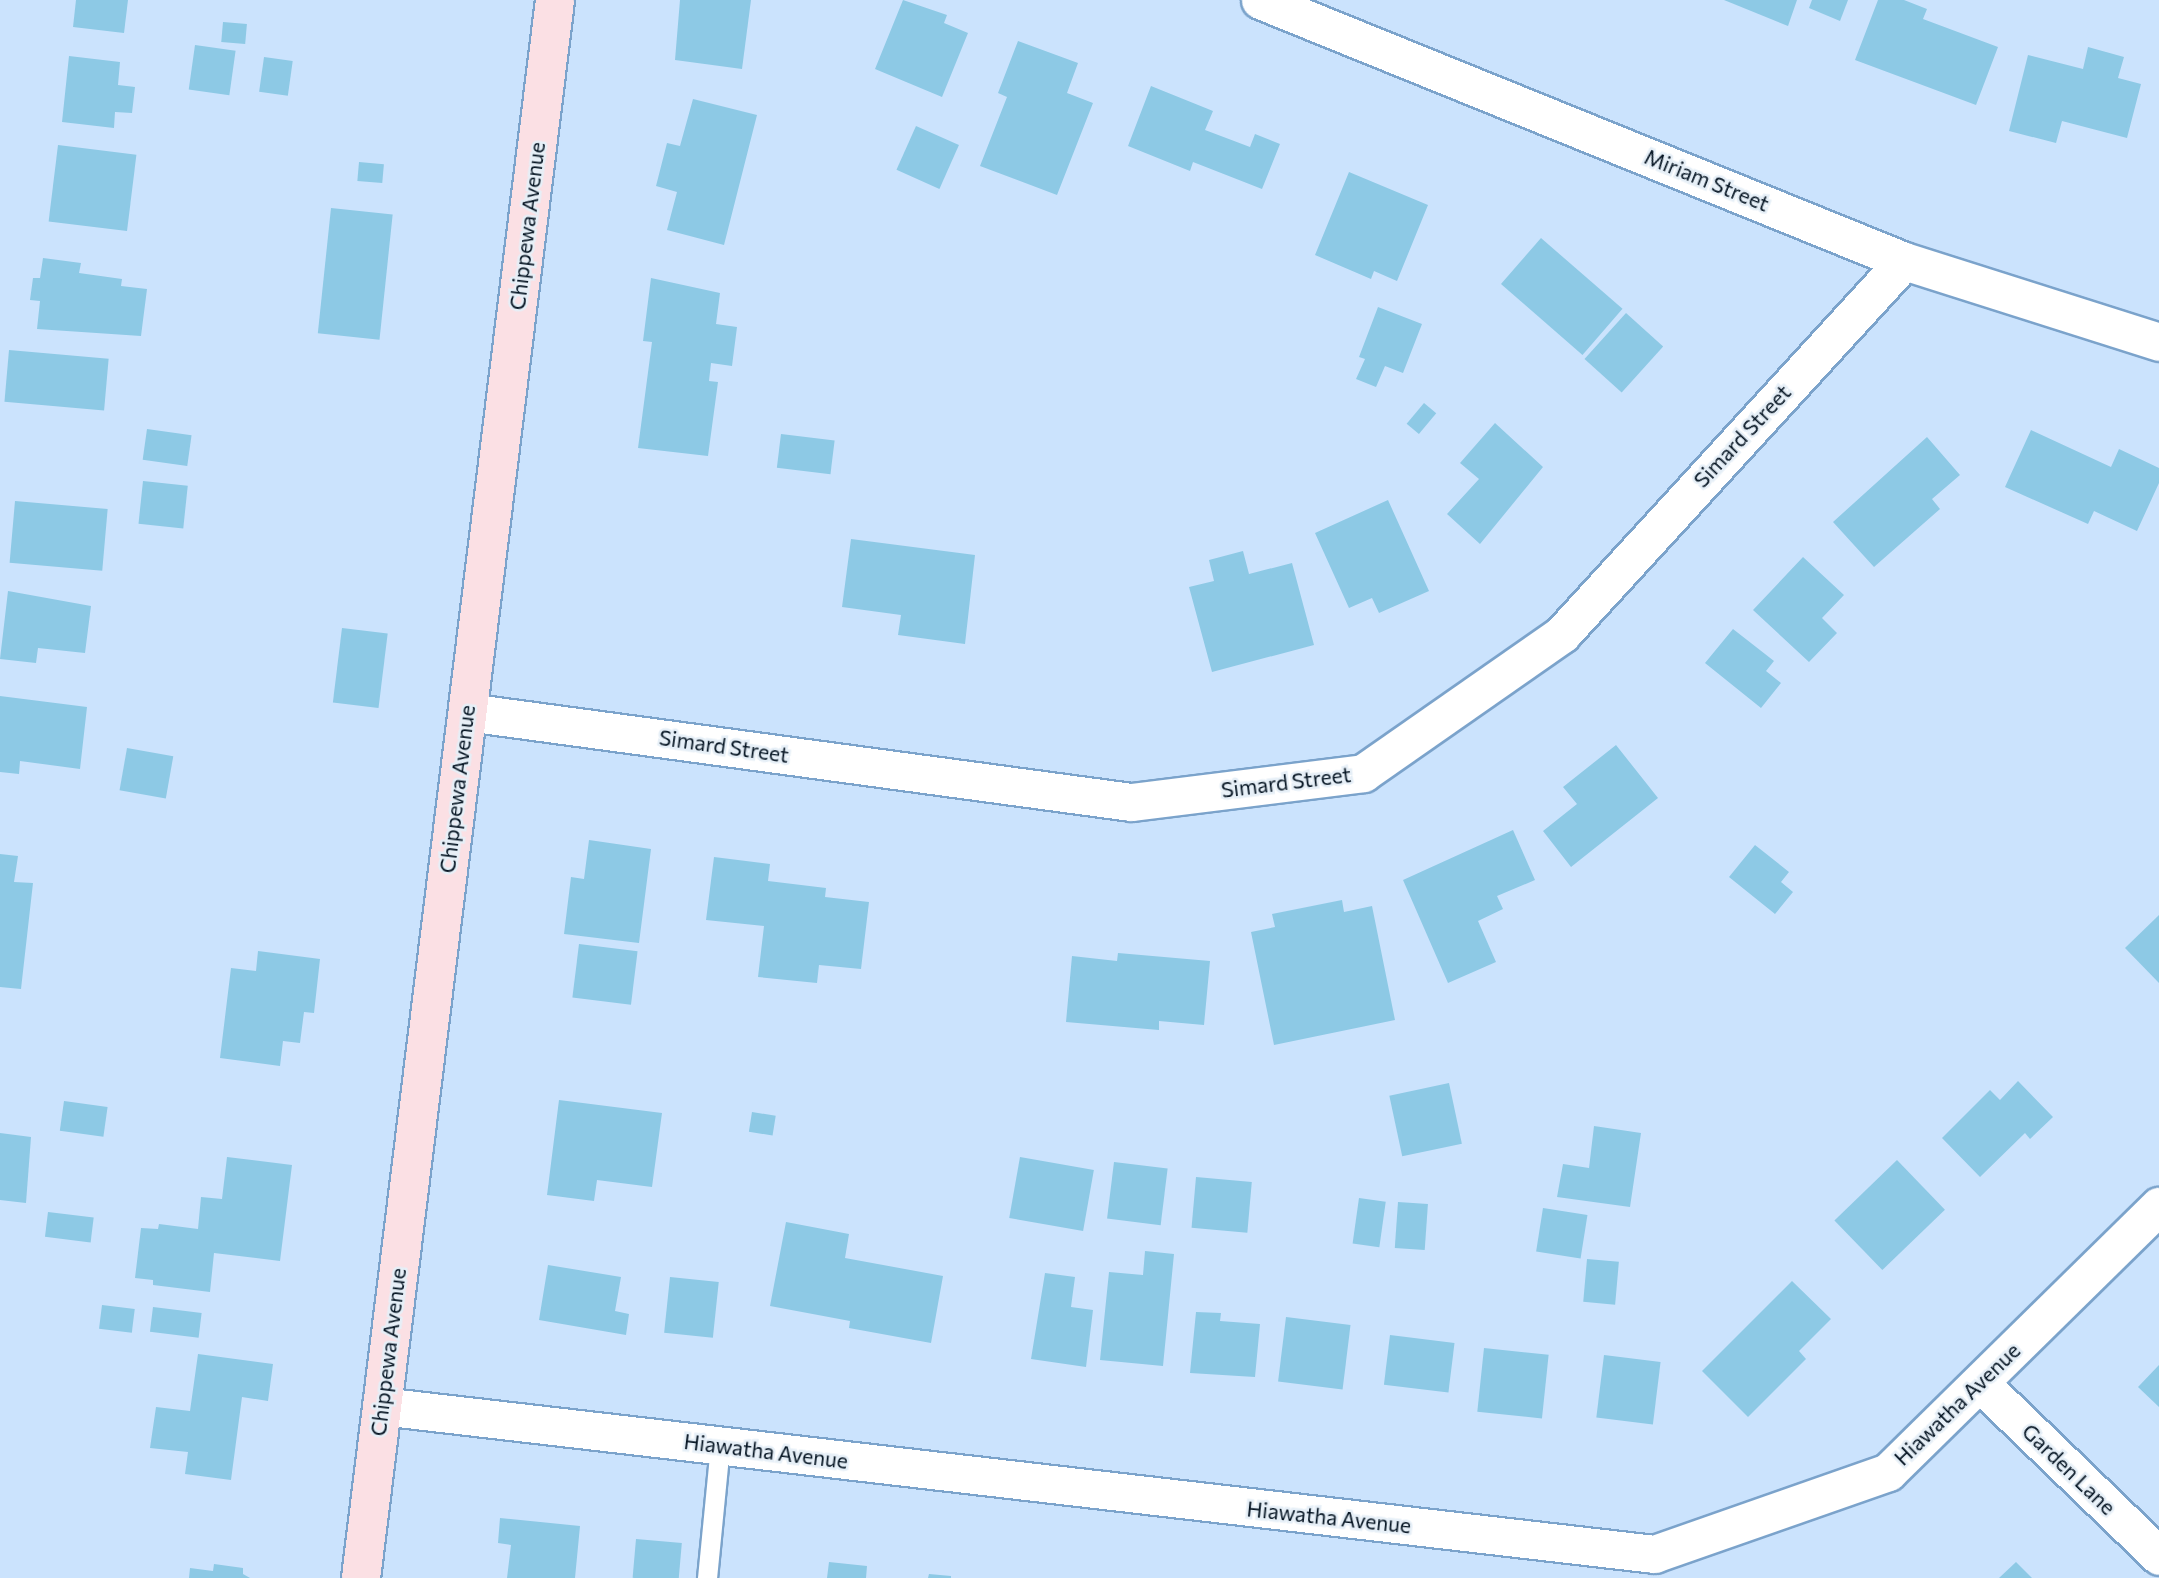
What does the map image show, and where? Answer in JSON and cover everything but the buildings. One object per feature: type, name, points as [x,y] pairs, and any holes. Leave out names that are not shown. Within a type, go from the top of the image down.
[{"type":"street","name":"Chippewa Avenue","points":[[361,1578],[555,0]]},
{"type":"street","name":"Miriam Street","points":[[1267,1],[1904,261],[2159,342]]},
{"type":"street","name":"Simard Street","points":[[467,712],[1131,802],[1363,773],[1562,634],[1904,261]]},
{"type":"street","name":"Hiawatha Avenue","points":[[381,1406],[1654,1554],[1888,1472],[2159,1206]]},
{"type":"street","name":"Garden Lane","points":[[1980,1383],[2159,1556]]},
{"type":"lane","points":[[707,1578],[720,1446]]}]
